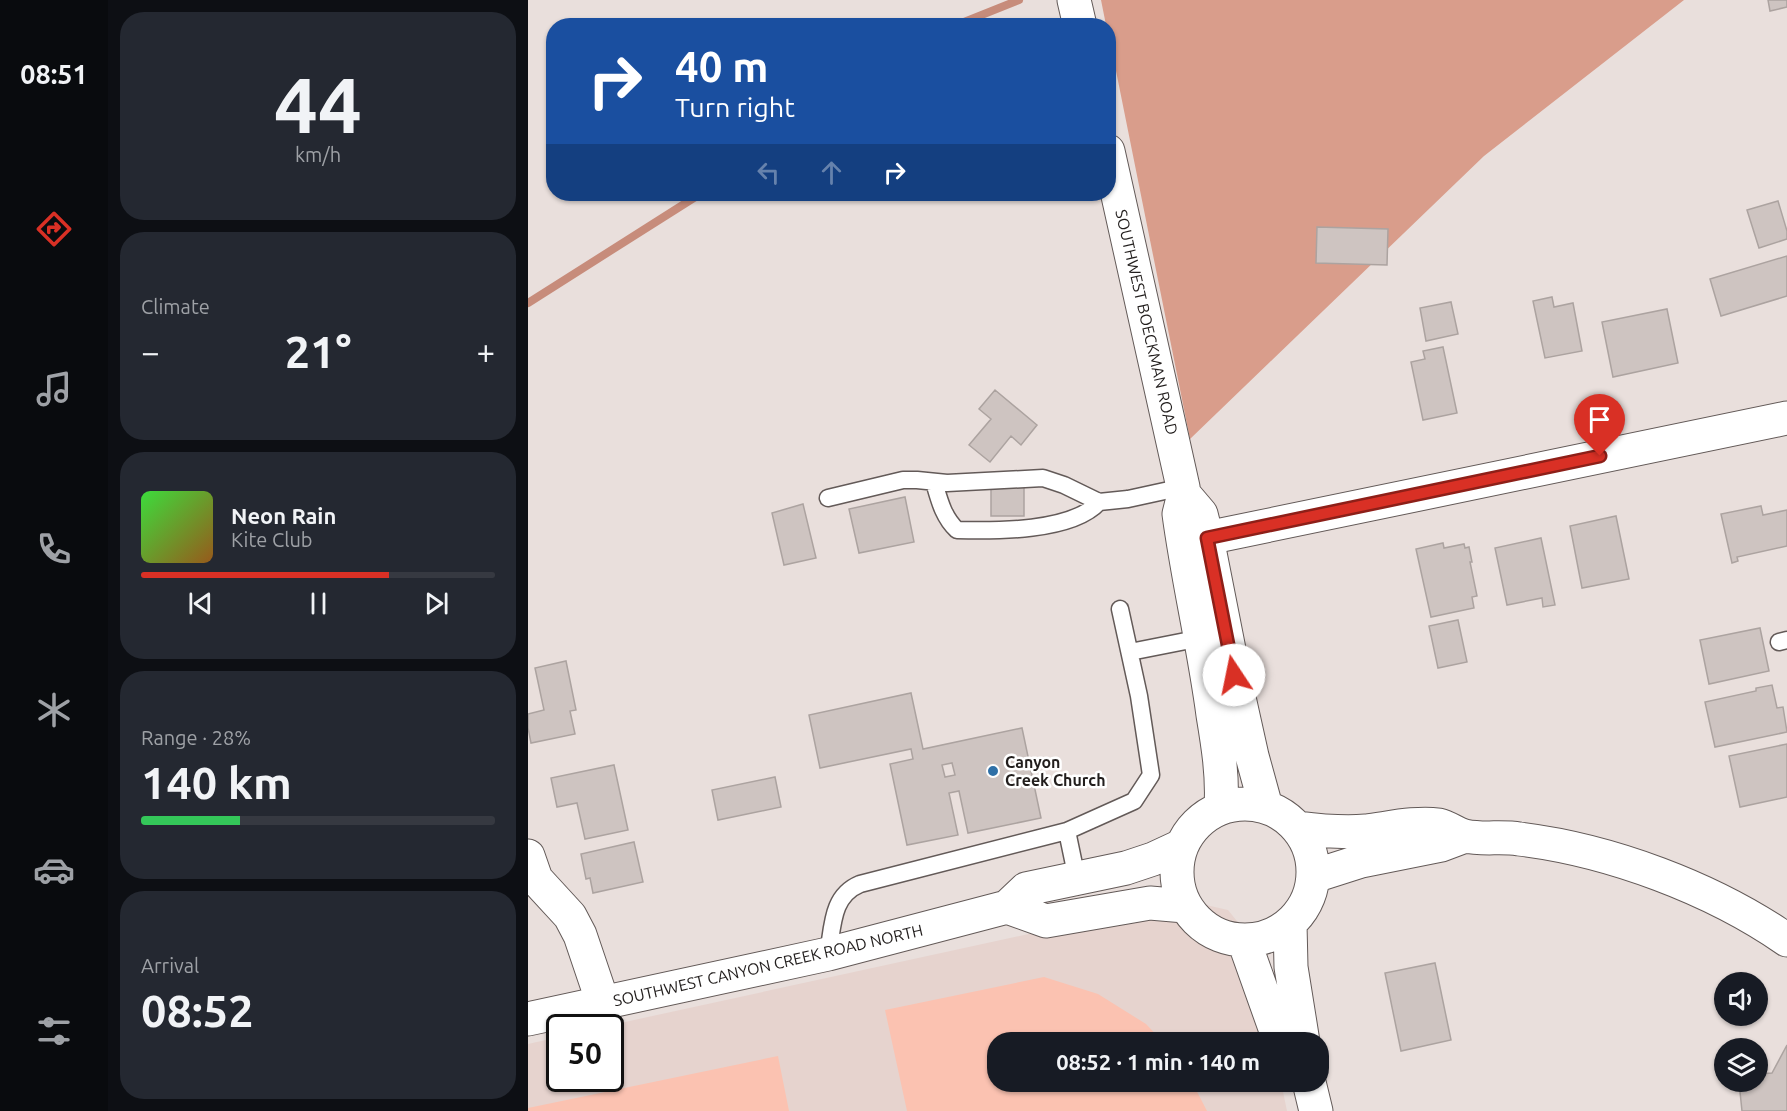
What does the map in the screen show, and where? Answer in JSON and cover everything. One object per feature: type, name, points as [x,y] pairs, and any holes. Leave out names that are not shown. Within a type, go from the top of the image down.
[{"type":"main road","points":[[1074,0],[1078,18]]},
{"type":"main road","name":"SOUTHWEST BOECKMAN ROAD","points":[[1116,184],[1184,490],[1200,514],[1207,538],[1234,675],[1266,807]]},
{"type":"main road","points":[[1207,538],[1787,418]]},
{"type":"main road","name":"SOUTHWEST BOECKMAN ROAD","points":[[1184,490],[1179,514],[1220,757],[1221,807]]},
{"type":"main road","points":[[1249,802],[1266,807],[1276,810],[1298,828],[1307,843],[1313,859],[1314,876],[1306,903],[1290,924],[1269,936],[1244,941],[1221,936],[1200,924],[1185,906],[1177,886],[1176,866],[1181,846],[1197,822],[1221,807],[1249,802]]},
{"type":"main road","points":[[1298,828],[1341,832],[1408,825],[1440,825],[1465,836],[1519,838],[1602,855],[1665,877],[1728,905],[1768,926],[1787,940]]},
{"type":"main road","points":[[1314,876],[1361,861],[1441,845],[1465,836]]},
{"type":"main road","name":"SOUTHWEST CANYON CREEK ROAD NORTH","points":[[528,1019],[828,954],[1006,907],[1026,889],[1126,868],[1181,846]]},
{"type":"main road","points":[[528,856],[537,879],[570,916],[580,935],[603,1003]]},
{"type":"main road","points":[[1006,907],[1046,921],[1150,903],[1185,906]]},
{"type":"main road","points":[[1290,924],[1291,967],[1301,1032]]},
{"type":"main road","points":[[1244,941],[1277,1032]]},
{"type":"main road","points":[[1311,1092],[1316,1111]]},
{"type":"lane","points":[[828,498],[903,480],[947,483],[1043,478],[1064,485],[1099,502],[1184,490]]},
{"type":"lane","points":[[934,482],[943,511],[950,524],[957,530],[1027,529],[1044,526],[1086,514],[1099,502]]},
{"type":"lane","points":[[828,954],[838,902],[848,889],[1067,831],[1134,801],[1151,775],[1139,696],[1120,609]]},
{"type":"lane","points":[[1130,652],[1201,638]]},
{"type":"lane","points":[[1067,831],[1077,879]]},
{"type":"shaded area","points":[[1101,0],[1684,0],[1484,156],[1190,439],[1116,71],[1116,18],[1105,18]]},
{"type":"shaded area","points":[[1184,900],[1228,910],[1249,936],[1270,1032],[987,1032],[987,1092],[1283,1092],[1287,1111],[528,1111],[528,1044],[546,1040],[546,1092],[624,1092],[624,1022]]},
{"type":"shaded area","points":[[1044,977],[1098,994],[1146,1024],[1154,1032],[987,1032],[987,1092],[1197,1092],[1207,1111],[907,1111],[885,1010]]},
{"type":"shaded area","points":[[778,1056],[789,1111],[528,1111],[528,1108],[605,1092],[624,1092],[624,1088]]},
{"type":"building","points":[[1768,0],[1787,0],[1787,7],[1770,11]]},
{"type":"building","points":[[1778,201],[1787,231],[1787,239],[1759,248],[1747,210]]},
{"type":"building","points":[[1317,227],[1388,229],[1387,265],[1316,263]]},
{"type":"building","points":[[1787,256],[1787,296],[1721,316],[1710,279]]},
{"type":"building","points":[[1552,297],[1554,307],[1573,303],[1582,351],[1545,358],[1533,301]]},
{"type":"building","points":[[1451,302],[1458,334],[1426,341],[1420,308]]},
{"type":"building","points":[[1667,309],[1678,363],[1613,377],[1602,322]]},
{"type":"building","points":[[1443,347],[1457,413],[1423,420],[1411,362],[1425,359],[1423,351]]},
{"type":"building","points":[[995,390],[1037,425],[1021,445],[1011,436],[990,462],[969,445],[991,419],[979,409]]},
{"type":"building","points":[[1024,483],[1024,516],[991,516],[991,484]]},
{"type":"building","points":[[905,497],[914,542],[859,553],[849,509]]},
{"type":"building","points":[[803,504],[816,558],[784,565],[772,513]]},
{"type":"building","points":[[1761,506],[1763,515],[1787,510],[1787,546],[1737,557],[1738,561],[1732,563],[1721,514]]},
{"type":"building","points":[[1616,516],[1629,579],[1582,588],[1570,526]]},
{"type":"building","points":[[1541,538],[1555,605],[1543,607],[1542,598],[1507,605],[1495,548]]},
{"type":"building","points":[[1443,543],[1444,548],[1464,544],[1465,548],[1469,547],[1477,596],[1472,597],[1474,608],[1431,617],[1416,549]]},
{"type":"building","points":[[1458,620],[1467,662],[1438,668],[1429,626]]},
{"type":"building","points":[[1760,628],[1769,671],[1709,684],[1700,640]]},
{"type":"building","points":[[566,661],[576,710],[570,711],[575,734],[531,743],[528,714],[544,710],[535,668]]},
{"type":"building","points":[[1772,685],[1777,708],[1783,707],[1787,732],[1715,747],[1705,702],[1756,691],[1756,688]]},
{"type":"building","name":"Canyon Creek Church","points":[[911,693],[923,749],[1022,728],[1041,818],[968,833],[959,791],[949,793],[958,835],[907,845],[890,764],[913,759],[911,749],[820,768],[809,715]],"holes":[[[952,763],[955,775],[945,777],[942,765]]]},
{"type":"building","points":[[1787,744],[1787,797],[1740,807],[1729,756]]},
{"type":"building","points":[[614,765],[628,830],[585,839],[577,803],[557,807],[551,778]]},
{"type":"building","points":[[775,777],[781,807],[718,820],[712,790]]},
{"type":"building","points":[[634,842],[643,882],[593,893],[590,878],[586,879],[581,854]]},
{"type":"building","points":[[1435,963],[1451,1040],[1401,1051],[1385,973]]},
{"type":"building","points":[[1787,1045],[1787,1111],[1742,1111],[1740,1092],[1768,1092],[1768,1073],[1772,1073]]},
{"type":"waterway","points":[[974,18],[1019,0]]},
{"type":"waterway","points":[[528,303],[689,201]]},
{"type":"place","name":"Canyon Creek Church","points":[[993,771]]},
{"type":"route","points":[[1234,675],[1207,538],[1600,456]]}]
